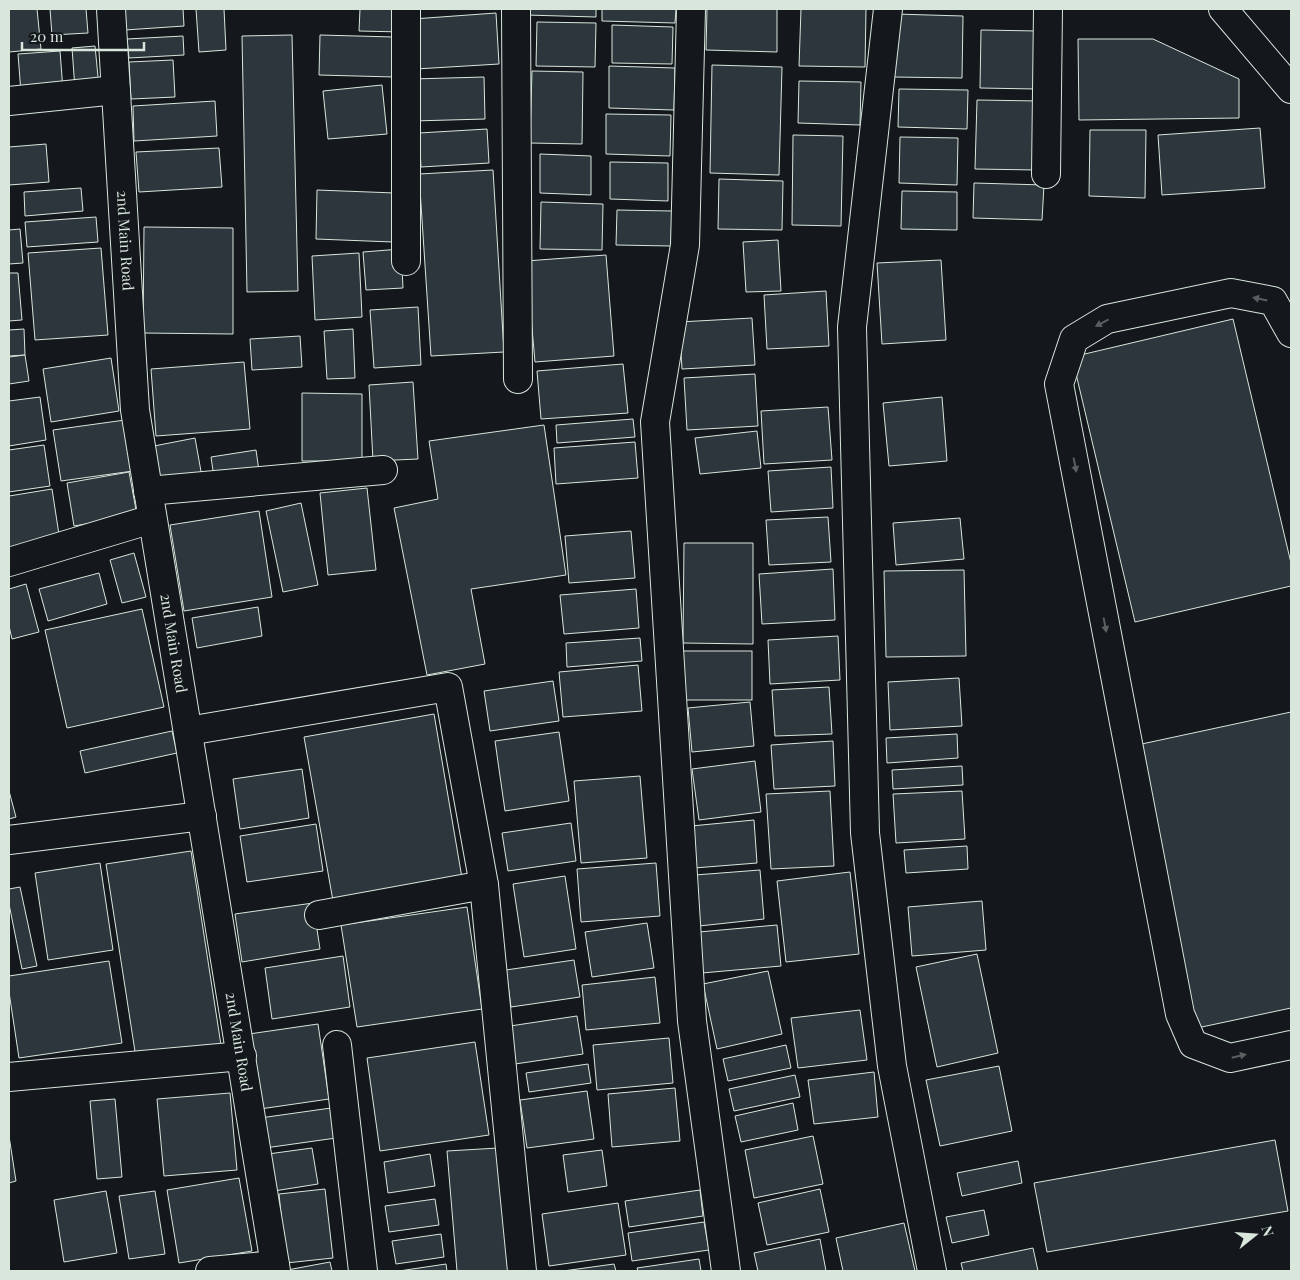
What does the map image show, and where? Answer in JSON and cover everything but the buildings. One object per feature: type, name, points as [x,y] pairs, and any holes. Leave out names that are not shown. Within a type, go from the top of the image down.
[{"type":"street","name":"2nd Main Road","points":[[111,9],[135,410],[242,1056],[275,1268]]},
{"type":"street","points":[[406,9],[406,261]]},
{"type":"street","points":[[516,9],[518,378]]},
{"type":"street","points":[[691,9],[685,244],[655,422],[692,1021],[726,1271]]},
{"type":"street","points":[[888,9],[852,327],[866,833],[892,1066],[932,1271]]},
{"type":"street","points":[[1046,174],[1048,9]]},
{"type":"street","points":[[1223,9],[1291,89]]},
{"type":"street","points":[[9,101],[116,90]]},
{"type":"street","points":[[1291,333],[1273,301],[1231,293],[1117,317],[1108,319],[1074,339],[1060,384],[1180,1014],[1193,1044],[1230,1058],[1291,1045]]},
{"type":"street","points":[[148,491],[383,470]]},
{"type":"street","points":[[9,562],[152,519]]},
{"type":"street","points":[[188,731],[448,687],[484,885],[522,1271]]},
{"type":"street","points":[[9,840],[202,816]]},
{"type":"street","points":[[320,915],[484,885]]},
{"type":"street","points":[[336,1045],[363,1271]]},
{"type":"street","points":[[9,1077],[242,1056]]},
{"type":"street","points":[[210,1271],[275,1268]]}]
